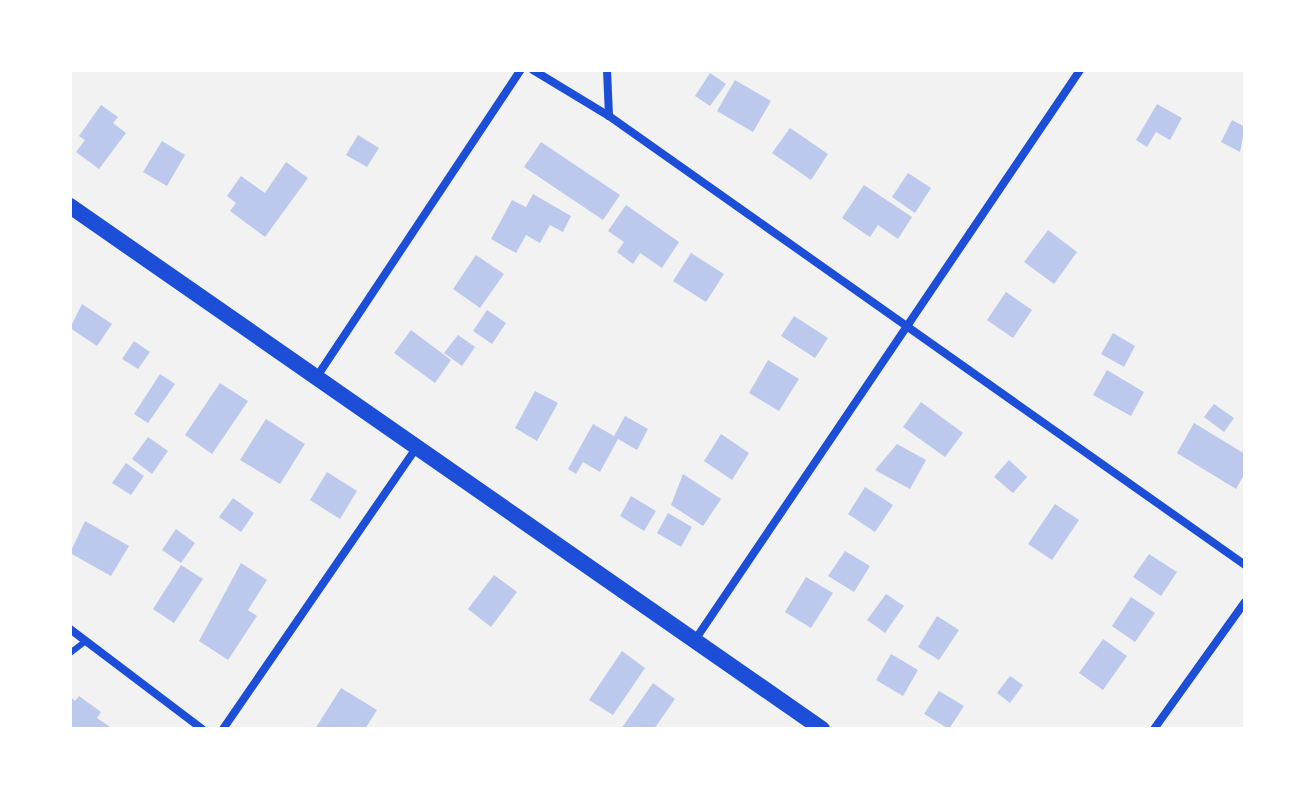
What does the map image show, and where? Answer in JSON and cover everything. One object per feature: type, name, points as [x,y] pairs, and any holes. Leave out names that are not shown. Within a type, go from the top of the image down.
[{"type":"main road","points":[[70,206],[822,729]]},
{"type":"street","points":[[315,379],[521,70]]},
{"type":"street","points":[[533,70],[609,116],[1245,565]]},
{"type":"street","points":[[607,70],[609,116]]},
{"type":"street","points":[[695,640],[1080,70]]},
{"type":"street","points":[[223,729],[417,446]]},
{"type":"street","points":[[1154,729],[1245,602]]},
{"type":"street","points":[[70,629],[202,729]]},
{"type":"lane","points":[[70,653],[86,641]]},
{"type":"building","points":[[710,73],[726,84],[710,106],[695,96]]},
{"type":"building","points":[[735,80],[771,101],[753,132],[717,111]]},
{"type":"building","points":[[1157,104],[1182,118],[1170,140],[1156,132],[1147,147],[1136,140]]},
{"type":"building","points":[[101,105],[118,117],[113,123],[126,133],[99,169],[76,152],[85,140],[79,136]]},
{"type":"building","points":[[1232,120],[1245,127],[1240,152],[1221,142]]},
{"type":"building","points":[[790,128],[828,154],[811,180],[772,153]]},
{"type":"building","points":[[358,135],[379,148],[367,167],[346,155]]},
{"type":"building","points":[[162,141],[185,155],[167,186],[143,172]]},
{"type":"building","points":[[541,142],[620,195],[603,220],[524,167]]},
{"type":"building","points":[[286,162],[308,178],[265,237],[230,211],[236,203],[227,196],[241,176],[265,193]]},
{"type":"building","points":[[908,173],[931,188],[915,213],[892,197]]},
{"type":"building","points":[[864,185],[912,217],[898,239],[878,225],[870,237],[842,218]]},
{"type":"building","points":[[533,194],[571,216],[563,232],[550,225],[540,243],[526,235],[516,253],[491,239],[512,200],[526,207]]},
{"type":"building","points":[[626,205],[679,242],[662,268],[640,253],[633,264],[617,252],[624,242],[608,231]]},
{"type":"building","points":[[1048,230],[1077,252],[1054,284],[1024,262]]},
{"type":"building","points":[[691,253],[724,274],[706,302],[673,281]]},
{"type":"building","points":[[476,255],[504,274],[480,308],[453,289]]},
{"type":"building","points":[[1006,292],[1032,310],[1013,338],[987,320]]},
{"type":"building","points":[[82,304],[112,324],[97,346],[70,328]]},
{"type":"building","points":[[487,310],[506,323],[492,344],[473,331]]},
{"type":"building","points":[[794,316],[828,338],[815,358],[781,336]]},
{"type":"building","points":[[411,330],[451,360],[435,383],[394,353]]},
{"type":"building","points":[[1113,333],[1135,346],[1124,367],[1101,354]]},
{"type":"building","points":[[458,335],[475,347],[462,366],[444,353]]},
{"type":"building","points":[[134,341],[150,352],[138,369],[122,359]]},
{"type":"building","points":[[768,360],[799,379],[779,411],[749,393]]},
{"type":"building","points":[[1107,370],[1144,392],[1131,416],[1093,395]]},
{"type":"building","points":[[160,374],[175,384],[148,423],[134,414]]},
{"type":"building","points":[[220,383],[248,401],[212,454],[185,435]]},
{"type":"building","points":[[535,391],[558,403],[537,441],[515,428]]},
{"type":"building","points":[[921,402],[963,433],[945,457],[903,427]]},
{"type":"building","points":[[1214,404],[1234,418],[1224,432],[1204,417]]},
{"type":"building","points":[[625,416],[648,429],[637,450],[618,439],[600,472],[583,462],[576,474],[568,469],[593,424],[614,436]]},
{"type":"building","points":[[266,419],[305,444],[280,484],[240,460]]},
{"type":"building","points":[[1194,423],[1245,454],[1245,473],[1236,489],[1177,453]]},
{"type":"building","points":[[721,434],[749,453],[732,480],[704,461]]},
{"type":"building","points":[[148,437],[168,451],[152,474],[132,459]]},
{"type":"building","points":[[897,444],[926,460],[910,489],[875,470]]},
{"type":"building","points":[[1009,460],[1027,477],[1013,493],[994,477]]},
{"type":"building","points":[[126,463],[144,476],[131,495],[112,483]]},
{"type":"building","points":[[327,472],[357,491],[340,519],[310,500]]},
{"type":"building","points":[[683,474],[721,499],[703,526],[671,505]]},
{"type":"building","points":[[865,487],[893,505],[875,532],[848,514]]},
{"type":"building","points":[[631,496],[656,511],[644,531],[620,516]]},
{"type":"building","points":[[233,498],[254,513],[241,532],[219,517]]},
{"type":"building","points":[[1055,504],[1079,520],[1052,560],[1028,544]]},
{"type":"building","points":[[668,513],[692,527],[681,547],[657,533]]},
{"type":"building","points":[[85,521],[129,546],[111,576],[70,553]]},
{"type":"building","points":[[176,529],[195,543],[181,563],[162,550]]},
{"type":"building","points":[[845,551],[870,566],[854,592],[828,576]]},
{"type":"building","points":[[1149,554],[1177,572],[1161,596],[1133,577]]},
{"type":"building","points":[[241,563],[267,580],[248,610],[257,616],[228,660],[199,641]]},
{"type":"building","points":[[181,565],[203,579],[174,623],[153,609]]},
{"type":"building","points":[[494,575],[517,592],[491,627],[468,609]]},
{"type":"building","points":[[806,577],[833,593],[811,628],[785,612]]},
{"type":"building","points":[[886,594],[904,606],[885,633],[867,620]]},
{"type":"building","points":[[1131,597],[1155,613],[1135,642],[1112,626]]},
{"type":"building","points":[[937,616],[959,630],[939,660],[918,647]]},
{"type":"building","points":[[1103,639],[1127,656],[1103,690],[1079,673]]},
{"type":"building","points":[[622,651],[645,668],[613,715],[589,700]]},
{"type":"building","points":[[891,654],[918,670],[903,696],[876,680]]},
{"type":"building","points":[[1010,676],[1023,685],[1010,703],[997,693]]},
{"type":"building","points":[[653,683],[675,699],[654,729],[621,729]]},
{"type":"building","points":[[341,688],[377,710],[365,729],[315,729]]},
{"type":"building","points":[[939,691],[964,706],[949,729],[924,714]]},
{"type":"building","points":[[79,696],[101,712],[97,718],[113,729],[70,729],[70,697],[75,701]]}]
